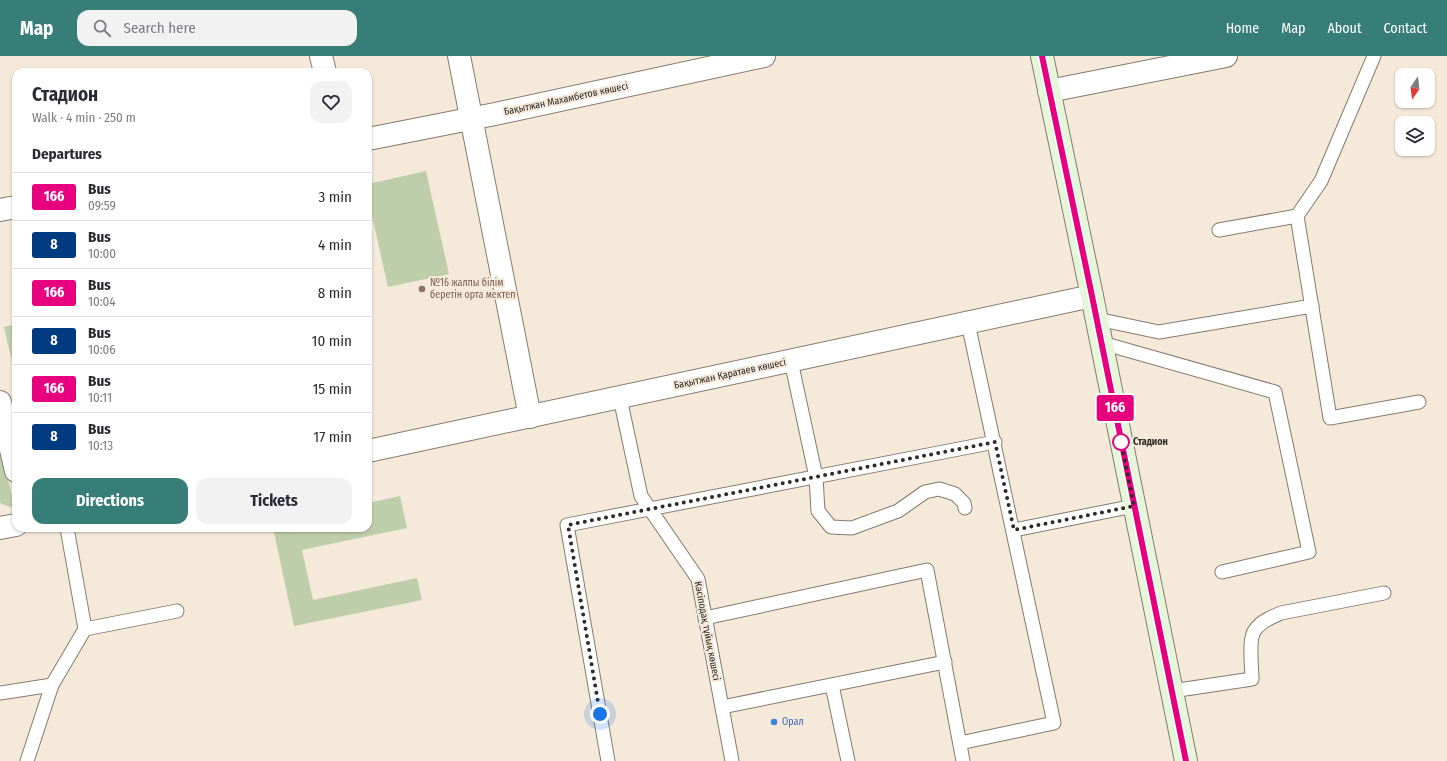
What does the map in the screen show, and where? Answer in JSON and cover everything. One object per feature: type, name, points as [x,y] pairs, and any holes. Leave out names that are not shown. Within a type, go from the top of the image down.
[{"type":"main road","points":[[1042,56],[1097,319],[1186,761]]},
{"type":"street","points":[[321,56],[324,68]]},
{"type":"street","points":[[459,56],[530,417]]},
{"type":"street","name":"Бақытжан Махамбетов көшесі","points":[[372,138],[471,119],[764,56]]},
{"type":"street","points":[[1049,91],[1226,56]]},
{"type":"street","points":[[0,210],[12,208]]},
{"type":"street","name":"Бақытжан Қаратаев көшесі","points":[[372,450],[1092,296]]},
{"type":"street","points":[[0,402],[12,454]]},
{"type":"street","points":[[0,528],[12,526]]},
{"type":"lane","points":[[1218,230],[1296,216],[1321,181],[1374,56]]},
{"type":"lane","points":[[1296,216],[1330,418],[1419,402]]},
{"type":"lane","points":[[1097,319],[1159,332],[1312,306]]},
{"type":"lane","points":[[960,743],[1054,723],[1014,530],[968,323]]},
{"type":"lane","points":[[1102,344],[1275,392],[1309,552],[1222,572]]},
{"type":"lane","points":[[791,361],[816,477],[818,511],[831,527],[852,528],[898,511],[925,492],[939,489],[955,494],[964,503],[965,508]]},
{"type":"lane","name":"Кәсіподақ тұйық көшесі","points":[[620,398],[641,496],[698,579],[732,761]]},
{"type":"lane","points":[[608,761],[568,525],[995,442]]},
{"type":"lane","points":[[1014,530],[1134,506]]},
{"type":"lane","points":[[27,761],[52,685],[85,629],[68,532]]},
{"type":"lane","points":[[705,618],[927,570],[963,761]]},
{"type":"lane","points":[[1172,691],[1252,679],[1250,646],[1254,630],[1267,619],[1281,613],[1384,593]]},
{"type":"lane","points":[[85,629],[177,611]]},
{"type":"lane","points":[[722,707],[944,662]]},
{"type":"lane","points":[[832,684],[848,761]]},
{"type":"lane","points":[[0,693],[52,685]]},
{"type":"green space","points":[[426,171],[449,274],[388,287],[372,216],[372,183]]},
{"type":"green space","points":[[12,325],[12,362],[4,327]]},
{"type":"green space","points":[[0,446],[12,496],[12,508],[0,503]]},
{"type":"green space","points":[[400,496],[407,528],[302,550],[313,600],[417,578],[422,600],[294,626],[274,532],[372,532],[372,502]]},
{"type":"bus line","name":"166","points":[[1042,56],[1186,761]]},
{"type":"place","name":"№16 жалпы білім беретін орта мектеп","points":[[422,289]]},
{"type":"place","name":"Стадион","points":[[1121,442]]},
{"type":"place","name":"Орал","points":[[774,722]]},
{"type":"route","points":[[600,714],[568,525],[995,442],[1014,530],[1134,506],[1121,442]]}]
